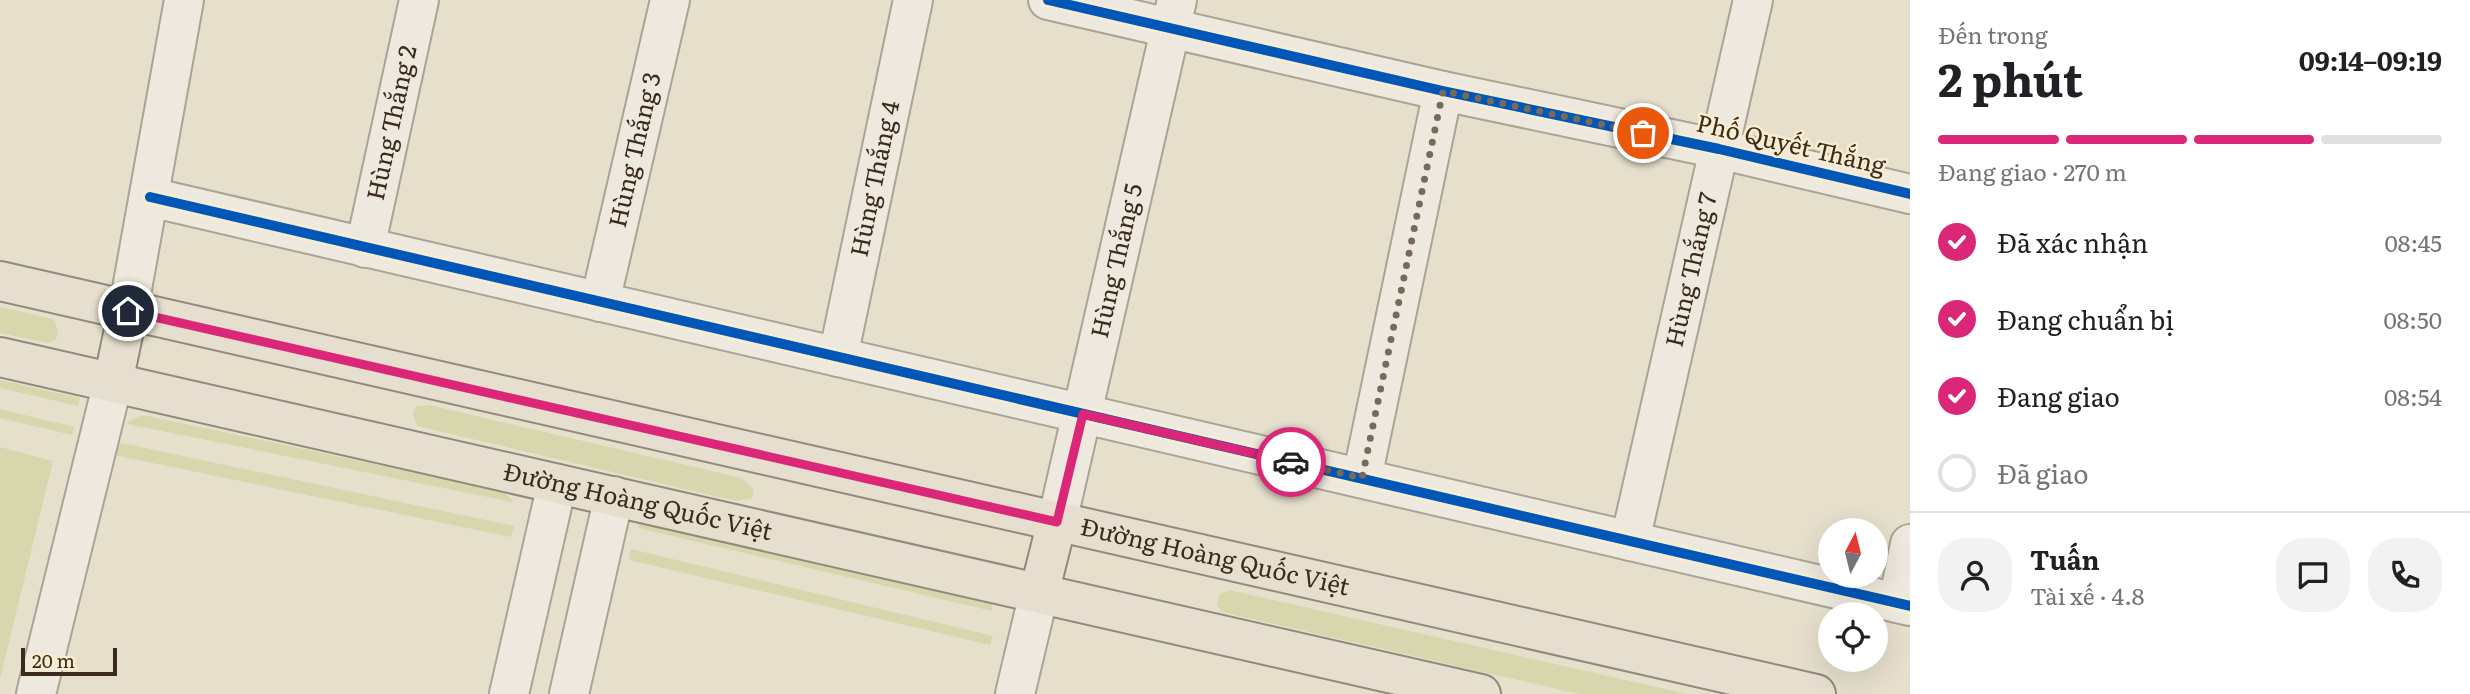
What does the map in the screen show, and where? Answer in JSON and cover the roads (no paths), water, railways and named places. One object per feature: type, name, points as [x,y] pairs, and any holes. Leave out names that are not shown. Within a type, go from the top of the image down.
[{"type":"main road","name":"Đường Hoàng Quốc Việt","points":[[0,281],[1816,694]]},
{"type":"main road","points":[[113,382],[128,311]]},
{"type":"main road","name":"Đường Hoàng Quốc Việt","points":[[0,357],[1481,694]]},
{"type":"main road","points":[[1039,593],[1057,522]]},
{"type":"street","points":[[128,311],[184,0]]},
{"type":"street","name":"Hùng Thắng 2","points":[[365,248],[419,0]]},
{"type":"street","name":"Hùng Thắng 3","points":[[600,302],[670,0]]},
{"type":"street","name":"Hùng Thắng 4","points":[[838,357],[913,0]]},
{"type":"street","name":"Phố Quyết Thắng","points":[[1048,0],[1174,14],[1443,91],[1719,149],[1910,194]]},
{"type":"street","name":"Hùng Thắng 7","points":[[1630,541],[1753,0]]},
{"type":"street","name":"Hùng Thắng 5","points":[[1057,522],[1174,14]]},
{"type":"street","points":[[1362,478],[1443,91]]},
{"type":"street","points":[[149,197],[1904,604],[1910,544]]},
{"type":"street","points":[[36,694],[113,382]]},
{"type":"street","points":[[509,694],[556,484]]},
{"type":"street","points":[[569,694],[614,496]]},
{"type":"street","points":[[1016,694],[1039,593]]}]
